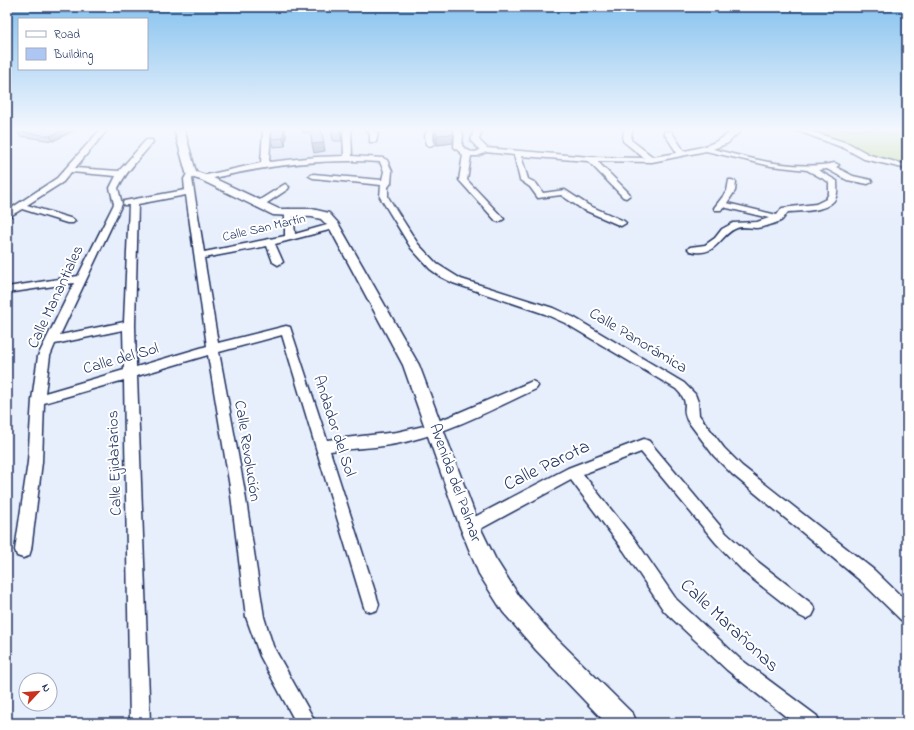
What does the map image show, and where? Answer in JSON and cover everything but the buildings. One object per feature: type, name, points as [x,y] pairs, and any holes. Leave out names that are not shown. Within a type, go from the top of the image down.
[{"type":"street","points":[[7,214],[60,180],[76,163]]},
{"type":"street","points":[[129,163],[114,188],[118,204],[191,192]]},
{"type":"street","points":[[188,163],[191,174],[205,178],[261,203],[277,212],[312,213],[329,221]]},
{"type":"street","points":[[205,178],[241,169],[289,163]]},
{"type":"street","name":"Calle Panorámica","points":[[385,163],[389,172],[387,183],[383,191],[384,197],[408,238],[436,270],[446,277],[549,311],[569,320],[680,386],[690,394],[692,402],[692,416],[719,452],[737,470],[868,576],[907,614]]},
{"type":"street","points":[[466,163],[463,180],[499,219]]},
{"type":"street","points":[[519,163],[524,180],[534,185],[541,196],[562,192],[585,207],[606,214],[621,224]]},
{"type":"street","points":[[594,163],[626,195]]},
{"type":"street","points":[[771,163],[808,168],[832,166],[850,178],[868,181]]},
{"type":"street","points":[[891,163],[907,167]]},
{"type":"street","points":[[693,249],[707,248],[718,240],[725,231],[736,225],[758,226],[780,218],[785,210],[821,205],[829,201],[833,196],[833,181],[821,173],[808,168]]},
{"type":"street","points":[[241,169],[257,176]]},
{"type":"street","points":[[70,170],[121,174]]},
{"type":"street","name":"Calle Revolución","points":[[191,174],[188,178],[255,617],[266,650],[306,723]]},
{"type":"street","points":[[313,176],[387,183]]},
{"type":"street","points":[[732,182],[731,191],[720,206],[780,218]]},
{"type":"street","points":[[261,203],[285,188]]},
{"type":"street","name":"Calle Ejidatarios","points":[[134,201],[128,325],[140,723]]},
{"type":"street","name":"Calle Manantiales","points":[[23,550],[35,462],[38,400],[44,356],[118,204]]},
{"type":"street","points":[[20,206],[70,221]]},
{"type":"street","points":[[288,212],[290,237]]},
{"type":"street","name":"Calle San Martín","points":[[200,256],[270,243],[290,237],[329,221]]},
{"type":"street","name":"Avenida del Palmar","points":[[329,221],[411,365],[470,527],[487,566],[511,604],[544,642],[624,723]]},
{"type":"street","points":[[270,243],[278,262]]},
{"type":"street","points":[[7,290],[81,279]]},
{"type":"street","points":[[52,342],[128,325]]},
{"type":"street","name":"Andador del Sol","points":[[213,349],[286,330],[371,604]]},
{"type":"street","name":"Calle del Sol","points":[[38,400],[213,349]]},
{"type":"street","points":[[323,446],[408,436],[435,428],[532,386]]},
{"type":"street","name":"Calle Parota","points":[[470,527],[572,472],[644,445],[722,538],[751,567],[806,610]]},
{"type":"street","name":"Calle Marañonas","points":[[572,472],[630,546],[670,605],[733,664],[810,723]]}]
